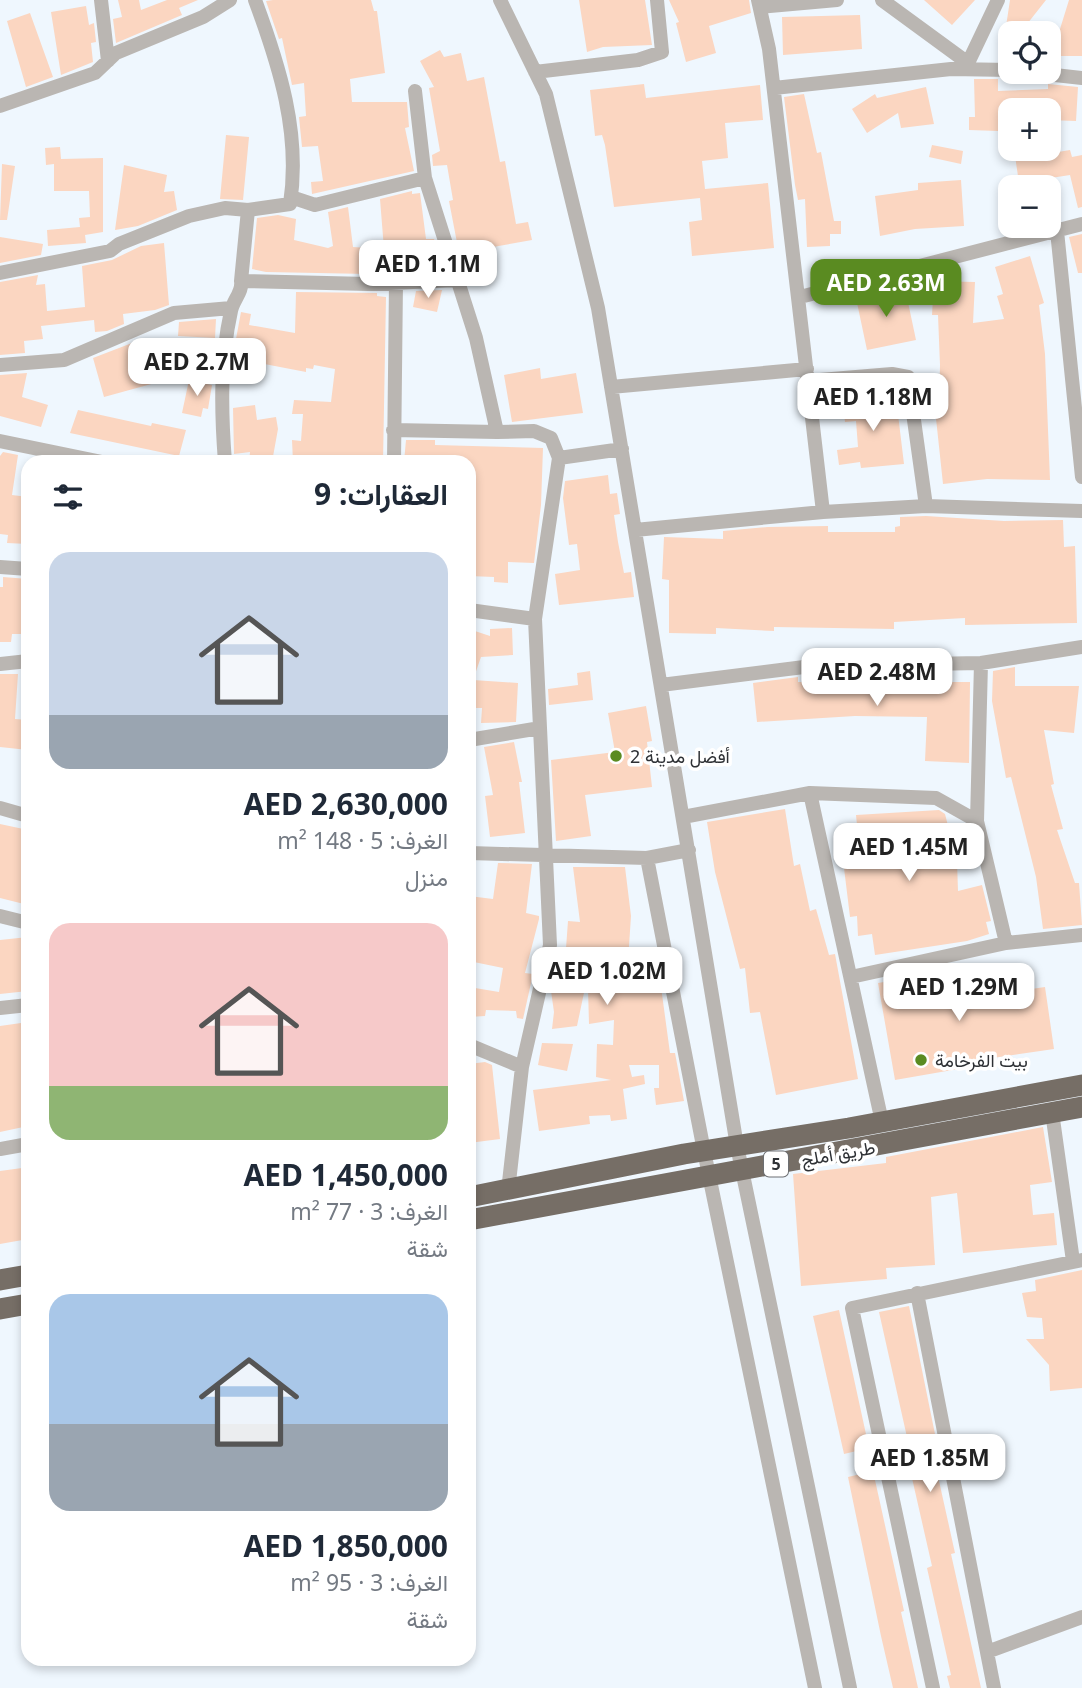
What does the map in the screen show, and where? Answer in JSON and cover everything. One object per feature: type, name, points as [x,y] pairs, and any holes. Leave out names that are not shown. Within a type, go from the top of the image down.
[{"type":"highway","name":"طريق أملج","points":[[476,1197],[704,1151],[1082,1085]]},
{"type":"highway","name":"طريق أملج","points":[[476,1219],[1082,1107]]},
{"type":"highway","points":[[0,1280],[21,1276]]},
{"type":"highway","points":[[0,1309],[21,1305]]},
{"type":"street","points":[[101,0],[108,61]]},
{"type":"street","points":[[0,106],[95,73],[116,53],[203,17],[230,0]]},
{"type":"street","points":[[0,273],[110,251],[119,244],[189,216],[225,208],[248,210],[290,204],[289,102],[255,0]]},
{"type":"street","points":[[500,0],[546,94],[592,282],[737,1146],[850,1688]]},
{"type":"street","points":[[535,72],[638,60],[662,52],[657,0]]},
{"type":"street","points":[[823,512],[774,88],[759,4],[837,0]]},
{"type":"street","points":[[883,0],[968,63]]},
{"type":"street","points":[[951,69],[968,63],[998,0]]},
{"type":"street","points":[[774,88],[951,69],[998,70]]},
{"type":"street","points":[[1061,76],[1082,78]]},
{"type":"street","points":[[415,91],[425,178],[476,338],[497,432]]},
{"type":"street","points":[[291,197],[315,205],[425,178]]},
{"type":"street","points":[[224,455],[220,403],[231,308],[242,286],[248,210]]},
{"type":"street","points":[[1061,230],[1082,224]]},
{"type":"street","points":[[800,297],[1030,238]]},
{"type":"street","points":[[1058,238],[1077,369],[1082,477]]},
{"type":"street","points":[[241,281],[368,284],[458,280]]},
{"type":"street","points":[[394,455],[396,282]]},
{"type":"street","points":[[0,365],[64,360],[174,313],[231,308]]},
{"type":"street","points":[[611,387],[808,375],[891,374],[908,377],[926,506]]},
{"type":"street","points":[[393,430],[534,431],[551,438],[559,458],[535,619],[550,945],[522,1067],[508,1191]]},
{"type":"street","points":[[0,441],[68,455]]},
{"type":"street","points":[[559,458],[622,449]]},
{"type":"street","points":[[635,530],[823,512],[926,506],[1082,512]]},
{"type":"street","points":[[0,567],[21,568]]},
{"type":"street","points":[[476,611],[535,619]]},
{"type":"street","points":[[661,685],[812,666],[981,663],[1082,647]]},
{"type":"street","points":[[0,664],[21,662]]},
{"type":"street","points":[[981,663],[977,821],[1006,943]]},
{"type":"street","points":[[476,739],[540,728]]},
{"type":"street","points":[[683,817],[810,793],[936,798],[977,821]]},
{"type":"street","points":[[810,793],[882,1122]]},
{"type":"street","points":[[0,808],[21,814]]},
{"type":"street","points":[[476,853],[647,858],[689,850]]},
{"type":"street","points":[[647,858],[704,1151],[815,1688]]},
{"type":"street","points":[[0,916],[21,921]]},
{"type":"street","points":[[851,977],[1006,943],[1082,935]]},
{"type":"street","points":[[0,1008],[21,1006]]},
{"type":"street","points":[[476,1048],[522,1067]]},
{"type":"street","points":[[933,1688],[852,1308],[1077,1260],[1052,1112]]},
{"type":"street","points":[[0,1149],[21,1145]]},
{"type":"street","points":[[918,1293],[994,1688]]},
{"type":"street","points":[[987,1652],[1082,1617]]},
{"type":"building","points":[[118,0],[139,0],[141,10],[167,0],[198,0],[179,8],[182,15],[116,43],[113,19],[122,17]]},
{"type":"building","points":[[371,0],[374,11],[377,11],[385,73],[350,79],[352,102],[407,102],[409,127],[405,128],[414,171],[312,194],[311,182],[323,181],[318,146],[302,147],[299,117],[306,116],[304,83],[292,85],[282,38],[279,39],[266,1]]},
{"type":"building","points":[[579,0],[645,0],[652,45],[603,47],[587,52]]},
{"type":"building","points":[[669,0],[749,0],[751,13],[709,26],[716,53],[686,62],[676,23],[679,22]]},
{"type":"building","points":[[924,0],[975,0],[952,25]]},
{"type":"building","points":[[1010,0],[1046,0],[1029,21],[1007,21]]},
{"type":"building","points":[[1069,0],[1082,0],[1082,56],[1061,56],[1061,26]]},
{"type":"building","points":[[86,6],[89,25],[94,23],[96,42],[91,43],[93,62],[61,75],[51,12]]},
{"type":"building","points":[[30,13],[53,77],[26,87],[7,21]]},
{"type":"building","points":[[860,15],[862,49],[783,55],[782,17]]},
{"type":"building","points":[[440,50],[444,57],[461,53],[467,81],[484,77],[500,162],[505,161],[516,224],[528,222],[532,240],[459,253],[449,201],[453,200],[447,165],[433,166],[432,155],[440,151],[429,88],[434,87],[420,61]]},
{"type":"building","points":[[974,79],[998,79],[998,91],[1048,89],[1048,84],[1078,87],[1076,121],[1061,120],[1061,98],[998,98],[998,131],[969,130],[969,117],[975,117]]},
{"type":"building","points":[[644,84],[646,98],[760,85],[763,120],[725,123],[728,158],[702,161],[705,189],[768,183],[774,248],[692,256],[689,222],[702,220],[700,198],[614,207],[605,145],[602,135],[595,136],[590,90]]},
{"type":"building","points":[[926,87],[934,124],[901,128],[898,113],[867,133],[852,109],[875,94],[877,98]]},
{"type":"building","points":[[804,94],[817,153],[821,152],[834,221],[841,221],[841,234],[830,234],[830,246],[807,247],[805,199],[798,200],[795,185],[784,97]]},
{"type":"building","points":[[226,135],[249,137],[243,200],[220,199]]},
{"type":"building","points":[[932,145],[963,151],[961,164],[929,157]]},
{"type":"building","points":[[60,147],[61,159],[103,158],[103,232],[85,235],[86,243],[48,246],[47,230],[80,227],[79,218],[90,217],[89,191],[54,191],[54,164],[46,165],[45,148]]},
{"type":"building","points":[[1070,150],[1072,157],[1082,155],[1082,207],[1078,208],[1070,175],[1018,175],[1016,161],[1061,161],[1061,152]]},
{"type":"building","points":[[2,164],[15,166],[7,220],[0,220]]},
{"type":"building","points":[[124,165],[167,175],[164,192],[174,191],[177,210],[138,226],[115,230]]},
{"type":"building","points":[[961,180],[964,226],[915,229],[880,236],[875,196],[918,190],[918,183]]},
{"type":"building","points":[[412,191],[412,194],[420,193],[426,239],[434,239],[438,250],[435,271],[368,274],[266,272],[252,269],[257,218],[278,215],[296,219],[294,240],[328,248],[333,246],[328,212],[348,207],[353,247],[384,249],[380,199]]},
{"type":"building","points":[[1082,234],[1082,273],[1078,273],[1069,237]]},
{"type":"building","points":[[0,237],[43,244],[41,255],[0,263]]},
{"type":"building","points":[[164,243],[169,305],[155,310],[123,314],[124,324],[107,331],[95,332],[94,320],[41,326],[43,339],[24,341],[25,353],[0,355],[0,282],[38,275],[36,285],[45,284],[47,311],[85,307],[82,266],[112,260],[141,246]]},
{"type":"building","points":[[1030,256],[1044,303],[1039,305],[1045,354],[1050,480],[987,479],[943,484],[935,409],[939,408],[940,365],[938,315],[932,315],[934,281],[975,282],[973,323],[1004,319],[997,296],[1003,294],[995,267]]},
{"type":"building","points":[[905,288],[916,340],[867,350],[856,298]]},
{"type":"building","points":[[442,290],[437,312],[413,307],[416,291]]},
{"type":"building","points":[[296,292],[377,293],[377,296],[386,297],[383,455],[293,455],[292,440],[301,441],[303,414],[292,414],[294,400],[331,402],[335,369],[314,365],[313,369],[306,368],[306,372],[234,358],[235,344],[249,340],[236,339],[241,312],[251,314],[249,325],[295,333]]},
{"type":"building","points":[[216,319],[215,338],[178,336],[179,322]]},
{"type":"building","points":[[132,343],[139,370],[180,359],[184,375],[104,397],[93,358]]},
{"type":"building","points":[[540,368],[541,379],[576,373],[583,413],[512,422],[504,375]]},
{"type":"building","points":[[27,373],[22,397],[48,405],[41,427],[0,416],[0,375]]},
{"type":"building","points":[[189,380],[212,385],[208,409],[203,408],[201,417],[182,413]]},
{"type":"building","points":[[868,395],[868,402],[896,398],[904,464],[861,468],[860,462],[839,465],[837,450],[858,447],[856,421],[845,422],[842,398]]},
{"type":"building","points":[[255,405],[257,420],[276,417],[278,429],[273,455],[250,455],[250,452],[234,454],[233,408]]},
{"type":"building","points":[[78,410],[151,426],[152,423],[186,430],[179,455],[70,433]]},
{"type":"building","points":[[406,440],[435,440],[435,445],[543,448],[541,505],[534,563],[508,562],[508,583],[494,582],[494,577],[476,576],[476,455],[405,455]]},
{"type":"building","points":[[3,452],[18,455],[12,495],[21,496],[21,544],[7,543],[8,535],[0,534],[0,456]]},
{"type":"building","points":[[608,475],[610,494],[617,493],[620,514],[614,515],[618,542],[624,573],[631,572],[634,597],[559,605],[555,574],[580,570],[577,544],[569,545],[563,498],[565,481]]},
{"type":"building","points":[[900,517],[1004,521],[1063,520],[1064,547],[1075,546],[1077,623],[965,625],[965,618],[894,622],[894,629],[774,627],[774,631],[716,628],[716,634],[669,633],[669,580],[662,579],[664,537],[723,539],[723,531],[768,527],[828,526],[828,532],[895,532],[895,527],[900,526]]},
{"type":"building","points":[[3,577],[21,578],[21,634],[12,634],[11,642],[0,642],[0,587],[3,587]]},
{"type":"building","points":[[512,628],[513,655],[481,657],[476,671],[476,631],[490,636],[490,629]]},
{"type":"building","points":[[1015,667],[1015,686],[1079,686],[1074,733],[1044,730],[1054,784],[1051,785],[1063,829],[1057,830],[1075,883],[1079,883],[1082,925],[1043,929],[1036,877],[1011,777],[1006,778],[992,701],[993,671]]},
{"type":"building","points":[[590,671],[593,700],[549,705],[548,689],[578,685],[577,673]]},
{"type":"building","points":[[0,674],[18,674],[15,719],[21,719],[21,749],[0,747]]},
{"type":"building","points":[[798,677],[798,682],[970,682],[969,763],[925,761],[927,717],[855,716],[757,722],[753,683]]},
{"type":"building","points":[[476,680],[518,683],[516,722],[481,723],[482,708],[476,708]]},
{"type":"building","points":[[646,706],[652,741],[647,742],[652,787],[585,795],[591,836],[556,841],[551,760],[615,752],[608,713]]},
{"type":"building","points":[[514,742],[522,782],[519,782],[525,833],[490,837],[485,796],[493,795],[484,747]]},
{"type":"building","points":[[785,809],[794,866],[800,864],[810,911],[816,909],[829,955],[835,954],[858,1079],[776,1095],[760,1012],[750,1013],[745,968],[740,969],[715,872],[707,822]]},
{"type":"building","points":[[939,810],[945,814],[957,861],[958,891],[982,885],[991,921],[986,922],[989,934],[967,941],[875,955],[872,934],[858,936],[857,916],[850,917],[839,827],[857,825],[856,815]]},
{"type":"building","points":[[0,824],[21,828],[21,903],[0,898]]},
{"type":"building","points":[[498,863],[532,864],[526,913],[539,916],[539,919],[525,973],[533,974],[523,1019],[517,1018],[516,1011],[486,1010],[485,1016],[476,1017],[476,988],[499,992],[503,968],[476,962],[476,897],[493,899]]},
{"type":"building","points":[[573,867],[625,867],[631,916],[627,976],[659,972],[670,1053],[675,1053],[684,1101],[656,1105],[654,1088],[659,1088],[659,1065],[629,1065],[632,1077],[644,1075],[645,1084],[623,1089],[627,1119],[611,1121],[610,1115],[589,1116],[590,1124],[539,1131],[533,1090],[611,1080],[596,1077],[597,1044],[613,1045],[614,1020],[589,1024],[588,988],[585,988],[577,1026],[552,1029],[554,1012],[551,991],[562,962],[565,962],[568,921],[580,922]]},
{"type":"building","points":[[21,938],[21,992],[0,994],[0,940]]},
{"type":"building","points":[[970,968],[975,997],[1045,987],[1054,1049],[986,1059],[987,1064],[895,1080],[878,983]]},
{"type":"building","points":[[21,1023],[21,1128],[0,1132],[0,1026]]},
{"type":"building","points":[[542,1043],[573,1044],[567,1071],[538,1065]]},
{"type":"building","points":[[485,1062],[492,1065],[500,1139],[476,1142],[476,1063]]},
{"type":"building","points":[[1043,1127],[1052,1182],[1030,1185],[1033,1215],[1054,1213],[1057,1245],[963,1253],[957,1193],[931,1197],[935,1265],[886,1268],[887,1279],[801,1286],[793,1174],[886,1163],[886,1157]]},
{"type":"building","points":[[21,1168],[21,1240],[0,1244],[0,1171]]},
{"type":"building","points":[[1082,1270],[1082,1388],[1050,1391],[1049,1365],[1026,1339],[1044,1339],[1042,1318],[1027,1317],[1022,1293],[1036,1291],[1035,1280]]},
{"type":"building","points":[[909,1306],[937,1444],[931,1445],[955,1553],[951,1554],[981,1688],[950,1688],[947,1676],[951,1675],[927,1568],[932,1566],[909,1465],[913,1464],[879,1312]]},
{"type":"building","points":[[839,1310],[869,1448],[844,1454],[813,1316]]},
{"type":"building","points":[[873,1471],[918,1688],[893,1688],[848,1477]]},
{"type":"place","name":"2 أفضل مدينة","points":[[616,756]]},
{"type":"place","name":"بيت الفرخامة","points":[[921,1060]]}]
